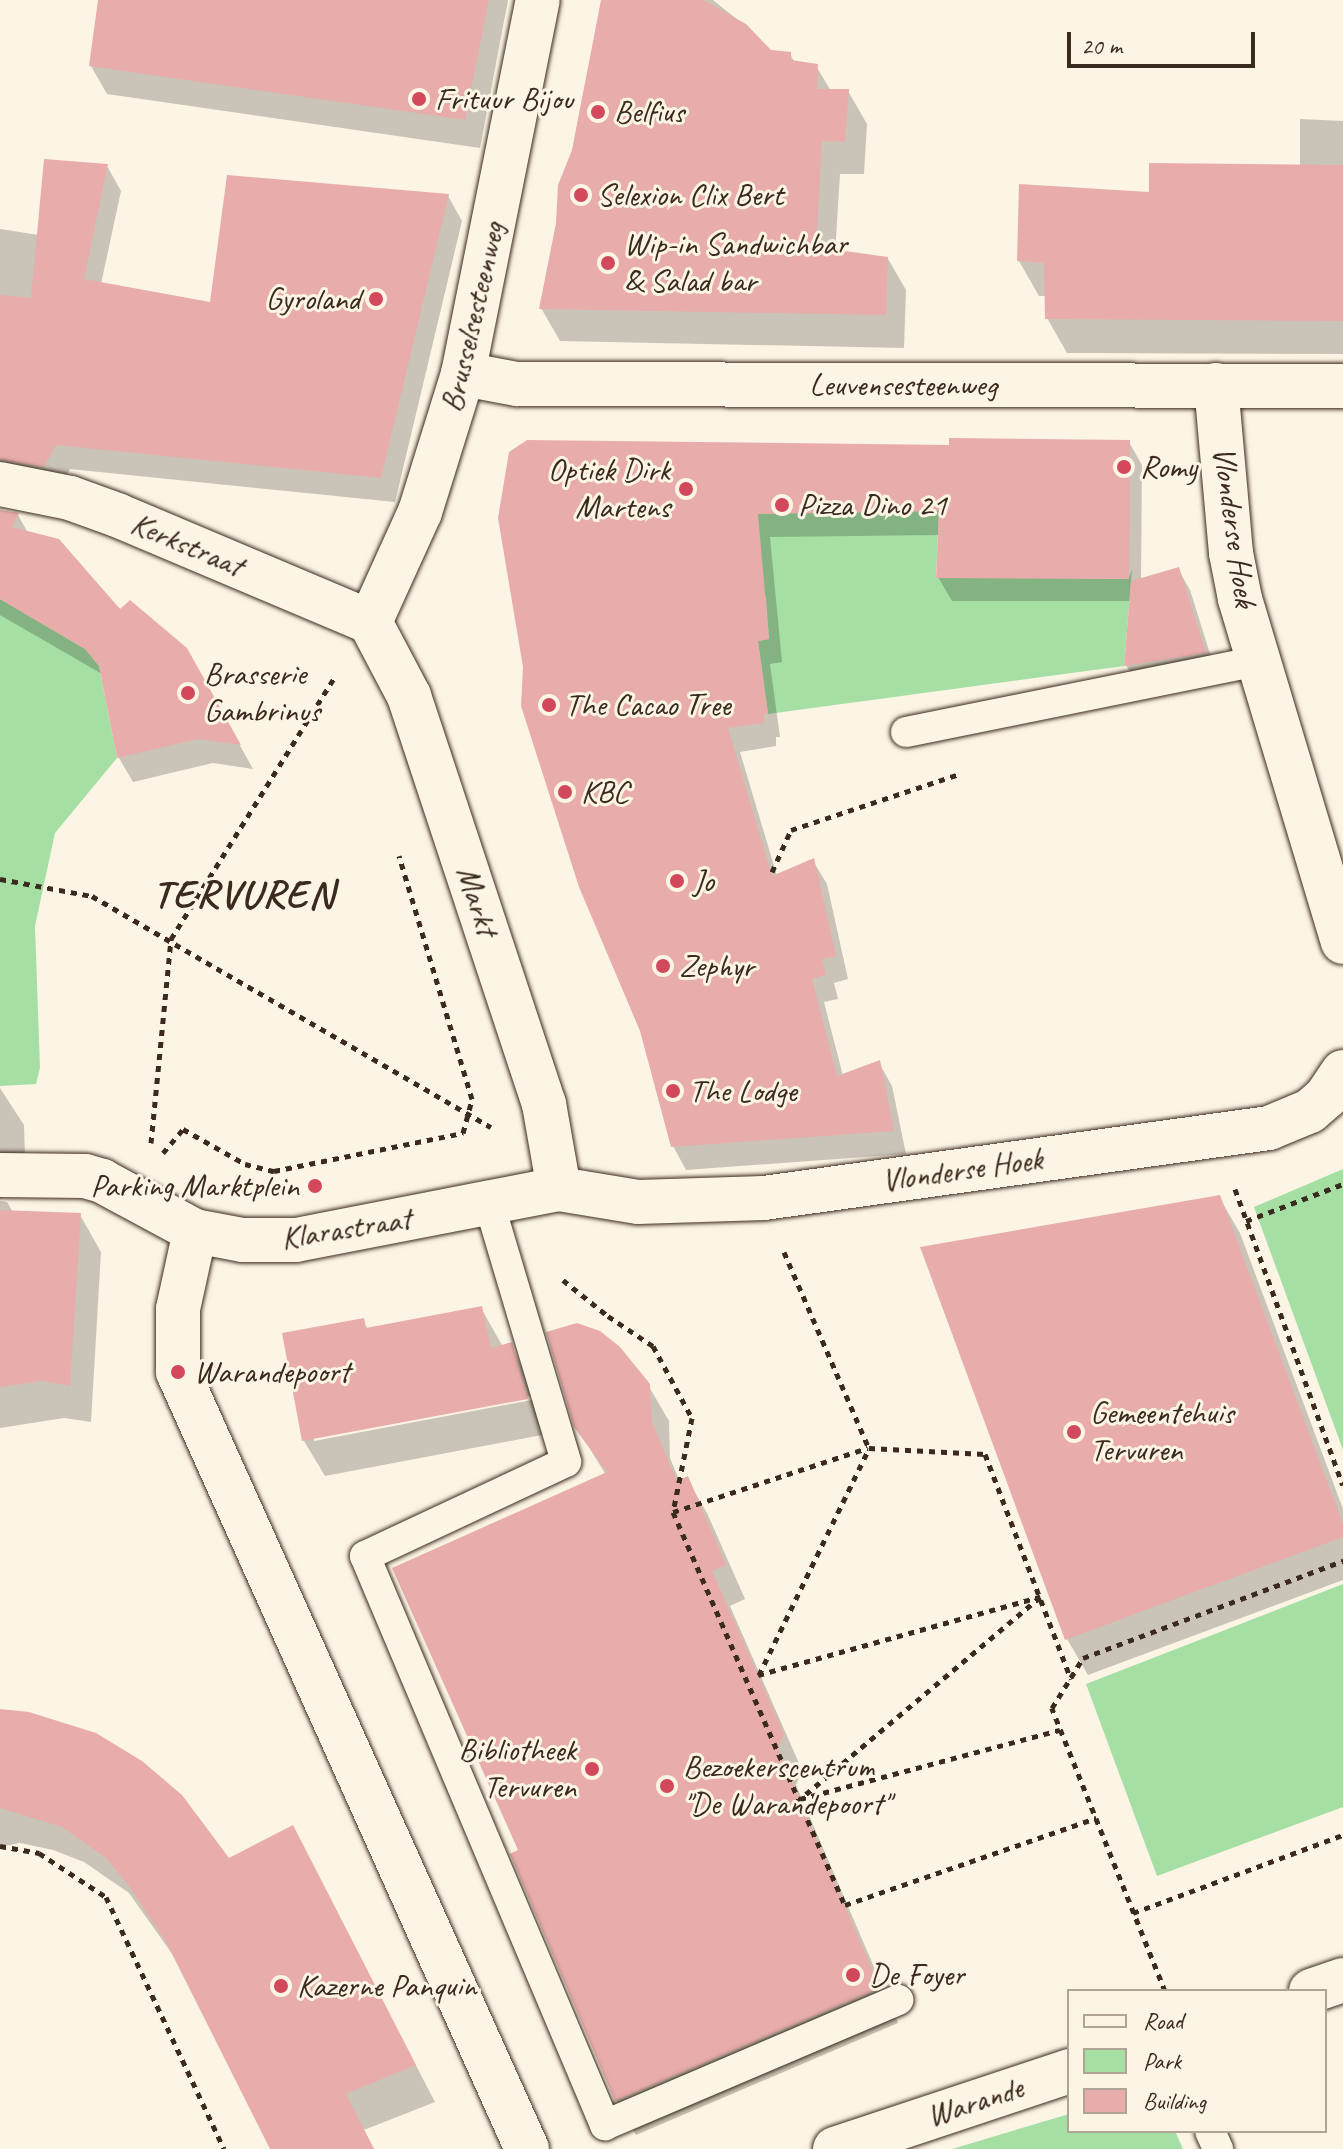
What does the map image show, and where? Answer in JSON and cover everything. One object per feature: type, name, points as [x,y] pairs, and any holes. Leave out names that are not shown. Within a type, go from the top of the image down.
[{"type":"street","name":"Brusselsesteenweg","points":[[370,622],[420,512],[463,374],[538,0]]},
{"type":"street","name":"Leuvensesteenweg","points":[[463,374],[517,384],[1343,386]]},
{"type":"street","name":"Vlonderse Hoek","points":[[1216,385],[1231,553],[1240,599],[1343,942]]},
{"type":"street","name":"Kerkstraat","points":[[0,484],[70,498],[117,515],[370,622]]},
{"type":"street","name":"Markt","points":[[370,622],[409,696],[544,1104],[559,1189]]},
{"type":"street","name":"Vlonderse Hoek","points":[[559,1189],[638,1202],[764,1198],[1215,1136],[1290,1122],[1326,1097],[1343,1072]]},
{"type":"street","name":"Klarastraat","points":[[0,1175],[85,1176],[102,1181],[195,1231],[243,1240],[296,1240],[559,1189]]},
{"type":"street","points":[[195,1231],[178,1309],[178,1372],[527,2149]]},
{"type":"street","points":[[1317,1989],[1343,1980]]},
{"type":"street","name":"Warande","points":[[835,2149],[1067,2072]]},
{"type":"lane","points":[[906,732],[1259,661]]},
{"type":"lane","points":[[489,1203],[566,1462],[365,1556],[605,2125],[898,2000]]},
{"type":"path","points":[[150,1153],[171,939],[370,622]]},
{"type":"path","points":[[157,1159],[183,1129],[245,1164],[274,1171],[463,1133],[472,1099],[395,843]]},
{"type":"path","points":[[0,879],[92,896],[493,1128]]},
{"type":"path","points":[[1215,1136],[1343,1485]]},
{"type":"path","points":[[1246,1221],[1343,1184]]},
{"type":"path","points":[[782,1246],[869,1448],[758,1675],[1040,1597]]},
{"type":"path","points":[[559,1276],[608,1316],[653,1346],[692,1418],[673,1512],[845,1905],[1096,1818]]},
{"type":"path","points":[[673,1512],[869,1448],[985,1454],[1071,1680]]},
{"type":"path","points":[[1164,1989],[1052,1708],[1083,1658],[1343,1561]]},
{"type":"path","points":[[800,1799],[1040,1597]]},
{"type":"path","points":[[800,1799],[1060,1730]]},
{"type":"path","points":[[1133,1913],[1343,1835]]},
{"type":"path","points":[[0,1846],[39,1853],[106,1897],[224,2149]]},
{"type":"green space","points":[[939,511],[936,577],[1128,579],[1132,570],[1124,666],[768,714],[758,641],[769,639],[766,598],[731,514]]},
{"type":"green space","points":[[0,599],[85,649],[99,666],[117,758],[55,833],[35,926],[40,1068],[36,1084],[0,1086]]},
{"type":"green space","points":[[1343,1169],[1343,1450],[1254,1207]]},
{"type":"green space","points":[[1343,1584],[1343,1807],[1157,1876],[1086,1684]]},
{"type":"green space","points":[[1067,2115],[1067,2133],[1176,2133],[1183,2149],[952,2149]]},
{"type":"building","points":[[98,0],[489,0],[465,120],[89,66]]},
{"type":"building","points":[[601,0],[703,0],[746,24],[771,50],[791,52],[791,60],[818,64],[817,89],[849,89],[845,142],[822,141],[816,247],[888,257],[886,315],[539,309],[556,223],[558,185],[572,150]]},
{"type":"building","points":[[44,159],[108,164],[84,279],[210,302],[227,175],[449,194],[381,478],[56,445],[44,467],[0,460],[0,295],[31,298]]},
{"type":"building","points":[[1149,163],[1343,165],[1343,321],[1045,319],[1044,263],[1017,261],[1019,184],[1149,192]]},
{"type":"building","points":[[949,438],[1130,440],[1129,579],[936,578],[939,511],[758,514],[769,639],[758,641],[768,714],[764,714],[764,723],[728,728],[772,876],[814,858],[836,956],[822,959],[826,975],[812,979],[837,1076],[880,1060],[894,1131],[671,1147],[640,1031],[579,887],[521,706],[523,667],[498,518],[509,452],[527,440],[949,445]]},
{"type":"building","points":[[0,510],[19,513],[12,527],[59,539],[120,609],[130,600],[187,648],[241,745],[198,739],[117,758],[99,666],[85,649],[0,599]]},
{"type":"building","points":[[1179,567],[1206,653],[1124,666],[1131,581]]},
{"type":"building","name":"Gemeentehuis Tervuren","points":[[1220,1195],[1343,1524],[1343,1537],[1065,1640],[920,1247]]},
{"type":"building","points":[[0,1210],[81,1213],[70,1386],[42,1381],[0,1387]]},
{"type":"building","points":[[482,1306],[491,1348],[512,1342],[528,1399],[302,1441],[282,1333],[364,1318],[366,1328]]},
{"type":"building","name":"Bezoekerscentrum \"De Warandepoort\"","points":[[577,1323],[600,1331],[620,1347],[650,1384],[652,1422],[677,1481],[688,1476],[726,1565],[712,1571],[784,1734],[778,1749],[880,1988],[615,2101],[510,1854],[518,1850],[392,1568],[607,1472],[574,1427],[546,1332]]},
{"type":"building","name":"Kazerne Panquin","points":[[0,1709],[29,1712],[96,1733],[142,1761],[182,1795],[229,1858],[293,1825],[416,2065],[346,2094],[374,2149],[270,2149],[166,1942],[129,1886],[106,1858],[62,1827],[0,1808]]},
{"type":"place","name":"Frituur Bijou","points":[[419,99]]},
{"type":"place","name":"Belfius","points":[[598,112]]},
{"type":"place","name":"Selexion Clix Bert","points":[[581,195]]},
{"type":"place","name":"Wip-in Sandwichbar & Salad bar","points":[[608,263]]},
{"type":"place","name":"Gyroland","points":[[376,299]]},
{"type":"place","name":"Romy","points":[[1124,467]]},
{"type":"place","name":"Optiek Dirk Martens","points":[[686,489]]},
{"type":"place","name":"Pizza Dino 21","points":[[782,505]]},
{"type":"place","name":"Brasserie Gambrinus","points":[[188,693]]},
{"type":"place","name":"The Cacao Tree","points":[[549,705]]},
{"type":"place","name":"KBC","points":[[565,792]]},
{"type":"place","name":"Jo","points":[[677,881]]},
{"type":"place","name":"Zephyr","points":[[663,966]]},
{"type":"place","name":"The Lodge","points":[[673,1091]]},
{"type":"place","name":"Parking Marktplein","points":[[315,1186]]},
{"type":"place","name":"Warandepoort","points":[[178,1372]]},
{"type":"place","name":"Gemeentehuis Tervuren","points":[[1074,1432]]},
{"type":"place","name":"Bibliotheek Tervuren","points":[[592,1769]]},
{"type":"place","name":"Bezoekerscentrum \"De Warandepoort\"","points":[[667,1786]]},
{"type":"place","name":"De Foyer","points":[[853,1975]]},
{"type":"place","name":"Kazerne Panquin","points":[[281,1986]]},
{"type":"district","name":"TERVUREN","points":[[244,894]]}]
